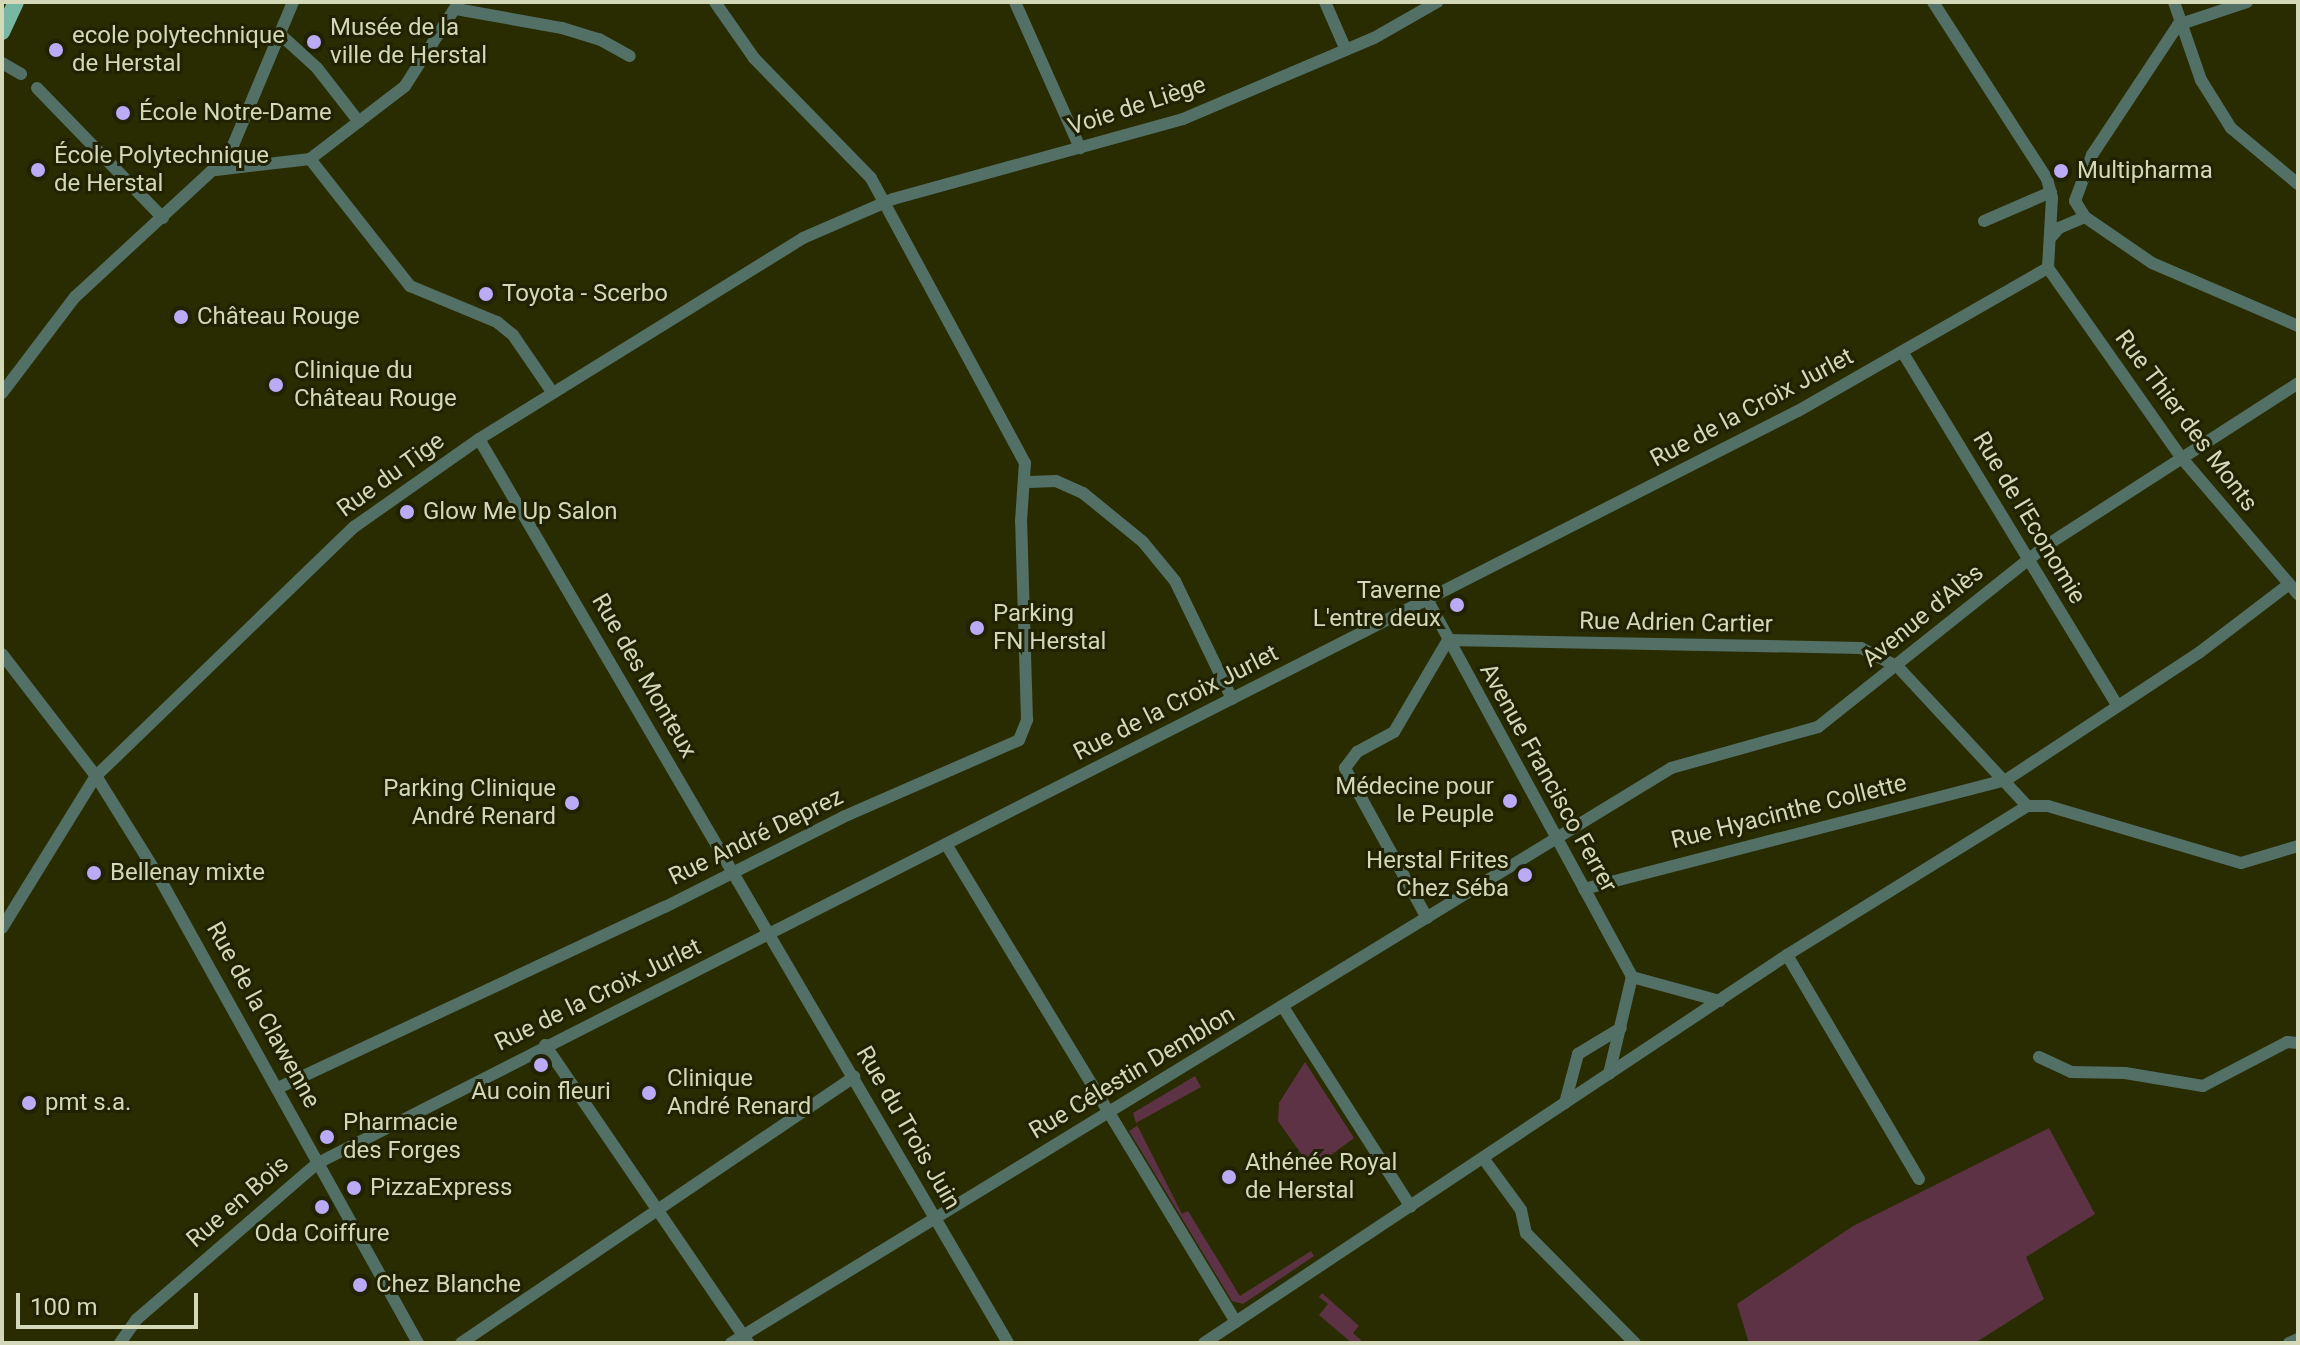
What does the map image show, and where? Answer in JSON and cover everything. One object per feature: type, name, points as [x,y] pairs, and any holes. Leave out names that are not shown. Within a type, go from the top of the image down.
[{"type":"main road","points":[[2,16],[14,2]]},
{"type":"main road","points":[[2,32],[14,2]]},
{"type":"street","points":[[2,393],[75,297],[216,170],[243,130],[293,2]]},
{"type":"street","points":[[715,2],[741,42],[855,159],[884,203],[1025,463],[1028,482],[1056,481],[1083,493],[1143,542],[1175,581],[1232,699]]},
{"type":"street","points":[[1015,2],[1080,148]]},
{"type":"street","points":[[1325,2],[1346,50]]},
{"type":"street","name":"Voie de Liège","points":[[884,203],[1183,119],[1346,50],[1437,2]]},
{"type":"street","points":[[1933,2],[2052,193],[2063,200],[2076,195]]},
{"type":"street","points":[[2174,2],[2178,25],[2201,80],[2231,128],[2298,184]]},
{"type":"street","points":[[2247,2],[2178,25],[2092,155],[2076,195],[2085,217],[2152,263],[2298,326]]},
{"type":"street","points":[[216,170],[310,159],[405,86],[457,6],[562,28],[599,39],[630,56]]},
{"type":"street","points":[[282,36],[317,68],[359,122]]},
{"type":"street","points":[[2,63],[21,74]]},
{"type":"street","points":[[37,88],[163,218]]},
{"type":"street","points":[[310,159],[410,286],[497,322],[513,335],[552,392]]},
{"type":"street","points":[[1984,221],[2052,193]]},
{"type":"street","points":[[2048,268],[2052,193]]},
{"type":"street","name":"Rue du Tige","points":[[2,928],[96,776],[354,527],[552,392],[803,238],[884,203]]},
{"type":"street","points":[[2052,236],[2059,228],[2085,217]]},
{"type":"street","name":"Rue de la Croix Jurlet","points":[[318,1163],[545,1045],[771,934],[1232,699],[1903,353],[2048,268]]},
{"type":"street","name":"Rue Thier des Monts","points":[[2048,268],[2180,456],[2293,590]]},
{"type":"street","name":"Rue de l'Economie","points":[[1903,353],[2118,706]]},
{"type":"street","name":"Avenue d'Alès","points":[[1557,840],[1671,768],[1818,727],[1898,667],[2028,558],[2180,456],[2298,383]]},
{"type":"street","name":"Rue des Monteux","points":[[479,439],[771,934]]},
{"type":"street","name":"Rue André Deprez","points":[[280,1087],[734,871],[1019,740],[1027,720],[1021,521],[1028,482]]},
{"type":"street","name":"Rue Hyacinthe Collette","points":[[1584,889],[2006,780],[2293,590]]},
{"type":"street","name":"Avenue Francisco Ferrer","points":[[1427,599],[1632,977]]},
{"type":"street","points":[[1427,918],[1345,768],[1357,752],[1394,732],[1448,640]]},
{"type":"street","name":"Rue Adrien Cartier","points":[[1448,640],[1861,648],[1898,667],[2027,806]]},
{"type":"street","name":"Rue de la Clawenne","points":[[2,654],[96,776],[280,1087],[318,1163],[418,1343]]},
{"type":"street","points":[[1204,1343],[1787,955],[2027,806],[2048,806],[2241,863],[2298,846]]},
{"type":"street","name":"Rue Célestin Demblon","points":[[731,1343],[746,1339],[934,1219],[1557,840]]},
{"type":"street","points":[[946,844],[1236,1322]]},
{"type":"street","name":"Rue du Trois Juin","points":[[771,934],[1008,1343]]},
{"type":"street","points":[[1787,955],[1919,1179]]},
{"type":"street","points":[[1609,1074],[1632,977],[1720,1001]]},
{"type":"street","points":[[1283,1007],[1411,1207]]},
{"type":"street","points":[[1565,1103],[1578,1054],[1621,1028]]},
{"type":"street","points":[[2039,1057],[2071,1072],[2125,1073],[2203,1086],[2287,1042],[2298,1043]]},
{"type":"street","points":[[545,1045],[746,1339]]},
{"type":"street","points":[[461,1343],[854,1077]]},
{"type":"street","points":[[1483,1158],[1521,1210],[1526,1233],[1635,1343]]},
{"type":"street","name":"Rue en Bois","points":[[120,1343],[137,1319],[318,1163]]},
{"type":"street","points":[[2289,1343],[2298,1339]]},
{"type":"shaded area","points":[[1305,1062],[1354,1138],[1312,1169],[1278,1121],[1279,1103]]},
{"type":"shaded area","points":[[1195,1076],[1201,1087],[1136,1123],[1133,1113]]},
{"type":"shaded area","points":[[1136,1123],[1182,1214],[1188,1211],[1240,1296],[1311,1251],[1314,1256],[1243,1304],[1232,1301],[1129,1131],[1137,1126]]},
{"type":"shaded area","points":[[2049,1128],[2095,1214],[2026,1257],[2044,1299],[1975,1343],[1749,1343],[1737,1304],[1853,1226]]},
{"type":"shaded area","points":[[1322,1293],[1359,1326],[1353,1333],[1364,1343],[1352,1343],[1319,1315],[1328,1304],[1319,1297]]},
{"type":"place","name":"Musée de la ville de Herstal","points":[[314,42]]},
{"type":"place","name":"ecole polytechnique de Herstal","points":[[56,50]]},
{"type":"place","name":"École Notre-Dame","points":[[123,113]]},
{"type":"place","name":"École Polytechnique de Herstal","points":[[38,170]]},
{"type":"place","name":"Multipharma","points":[[2061,171]]},
{"type":"place","name":"Toyota - Scerbo","points":[[486,294]]},
{"type":"place","name":"Château Rouge","points":[[181,317]]},
{"type":"place","name":"Clinique du Château Rouge","points":[[276,385]]},
{"type":"place","name":"Glow Me Up Salon","points":[[407,512]]},
{"type":"place","name":"Taverne L'entre deux","points":[[1457,605]]},
{"type":"place","name":"Parking FN Herstal","points":[[977,628]]},
{"type":"place","name":"Médecine pour le Peuple","points":[[1510,801]]},
{"type":"place","name":"Parking Clinique André Renard","points":[[572,803]]},
{"type":"place","name":"Bellenay mixte","points":[[94,873]]},
{"type":"place","name":"Herstal Frites Chez Séba","points":[[1525,875]]},
{"type":"place","name":"Au coin fleuri","points":[[541,1065]]},
{"type":"place","name":"Clinique André Renard","points":[[649,1093]]},
{"type":"place","name":"pmt s.a.","points":[[29,1103]]},
{"type":"place","name":"Pharmacie des Forges","points":[[327,1137]]},
{"type":"place","name":"Athénée Royal de Herstal","points":[[1229,1177]]},
{"type":"place","name":"PizzaExpress","points":[[354,1188]]},
{"type":"place","name":"Oda Coiffure","points":[[322,1207]]},
{"type":"place","name":"Chez Blanche","points":[[360,1285]]}]
